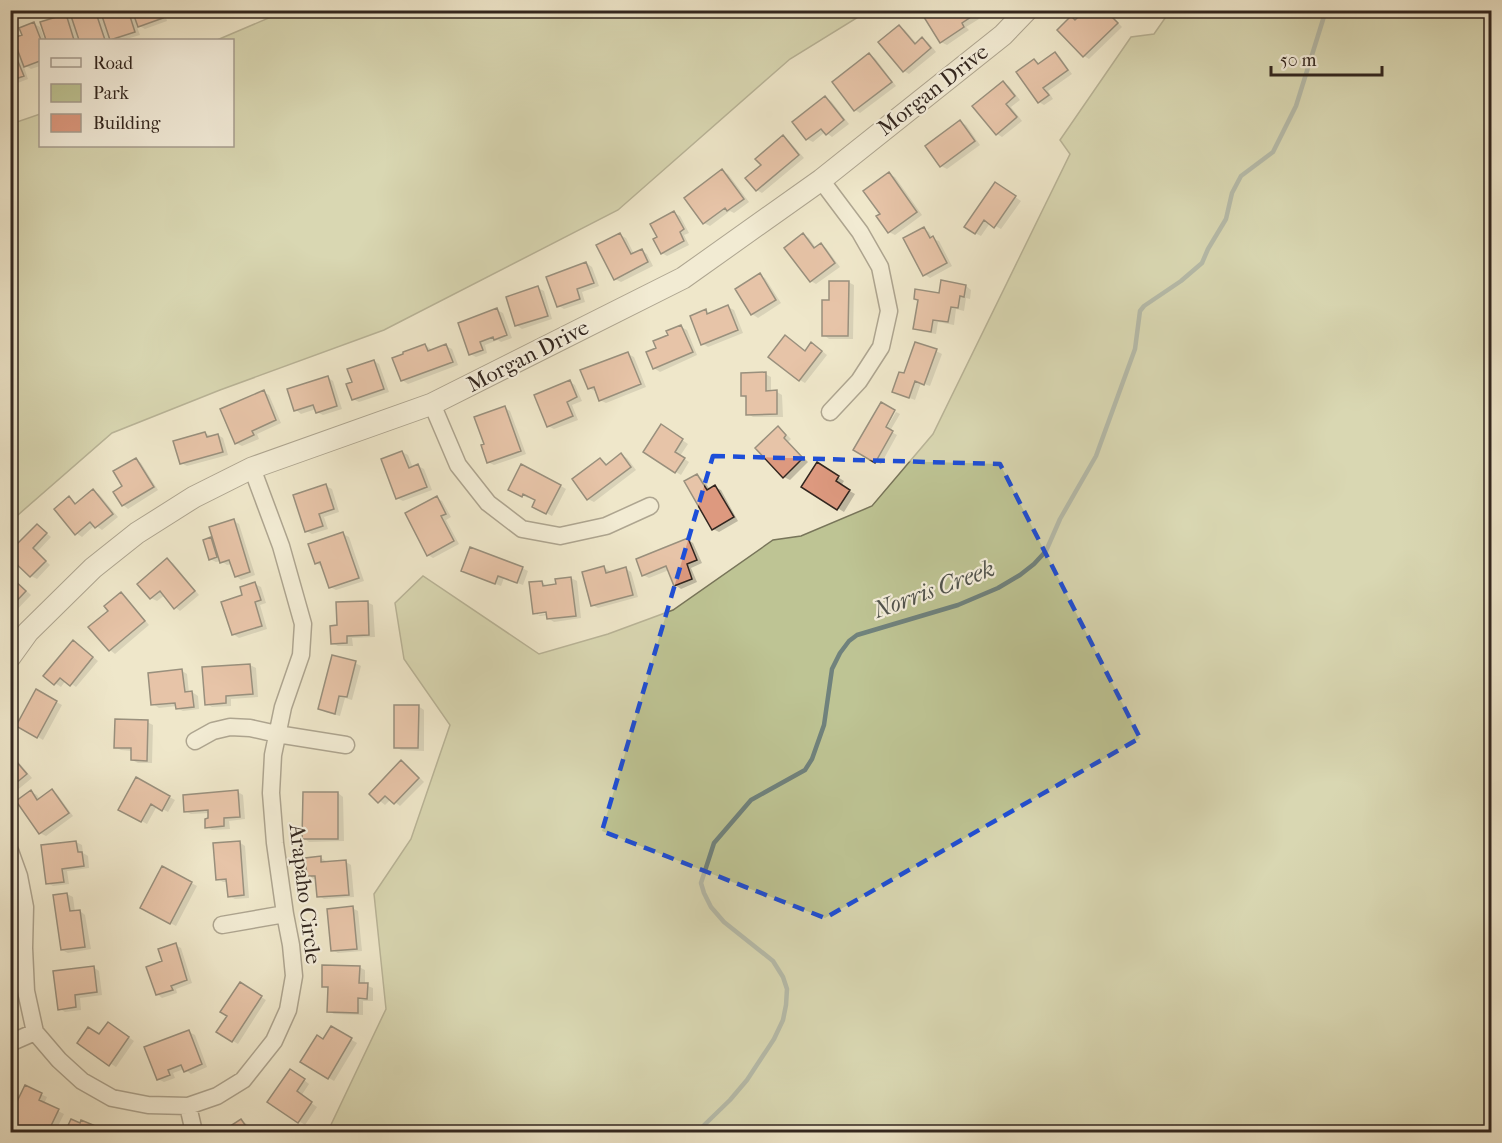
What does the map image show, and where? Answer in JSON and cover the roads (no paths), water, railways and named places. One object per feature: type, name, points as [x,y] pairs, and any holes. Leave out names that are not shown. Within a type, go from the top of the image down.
[{"type":"street","name":"Morgan Drive","points":[[10,657],[28,632],[93,568],[137,534],[194,497],[252,468],[432,404],[683,278],[821,180],[1003,35],[1027,10]]},
{"type":"street","points":[[821,180],[860,232],[880,267],[889,311],[881,347],[860,381],[830,412]]},
{"type":"street","points":[[432,404],[458,465],[488,503],[522,529],[560,536],[606,526],[650,506]]},
{"type":"street","name":"Arapaho Circle","points":[[34,1032],[82,1081],[112,1098],[148,1105],[188,1106],[217,1096],[243,1080],[274,1041],[288,1010],[294,976],[275,843],[271,793],[273,755],[283,707],[301,655],[303,624],[281,546],[252,468]]},
{"type":"street","points":[[195,741],[213,731],[230,727],[250,728],[346,745]]},
{"type":"street","points":[[10,851],[19,876],[25,907],[26,991],[34,1032],[10,1043]]},
{"type":"street","points":[[222,925],[285,915]]},
{"type":"street","points":[[188,1106],[194,1132]]},
{"type":"waterway","name":"Norris Creek","points":[[697,1132],[747,1080],[774,1039],[783,1020],[787,989],[773,961],[724,922],[711,907],[701,883],[714,843],[751,800],[805,770],[812,759],[824,725],[832,669],[849,641],[857,635],[958,605],[998,588],[1020,575],[1046,551],[1060,519],[1096,456],[1135,349],[1140,311],[1202,263],[1226,219],[1232,193],[1241,176],[1273,152],[1296,106],[1326,10]]}]
